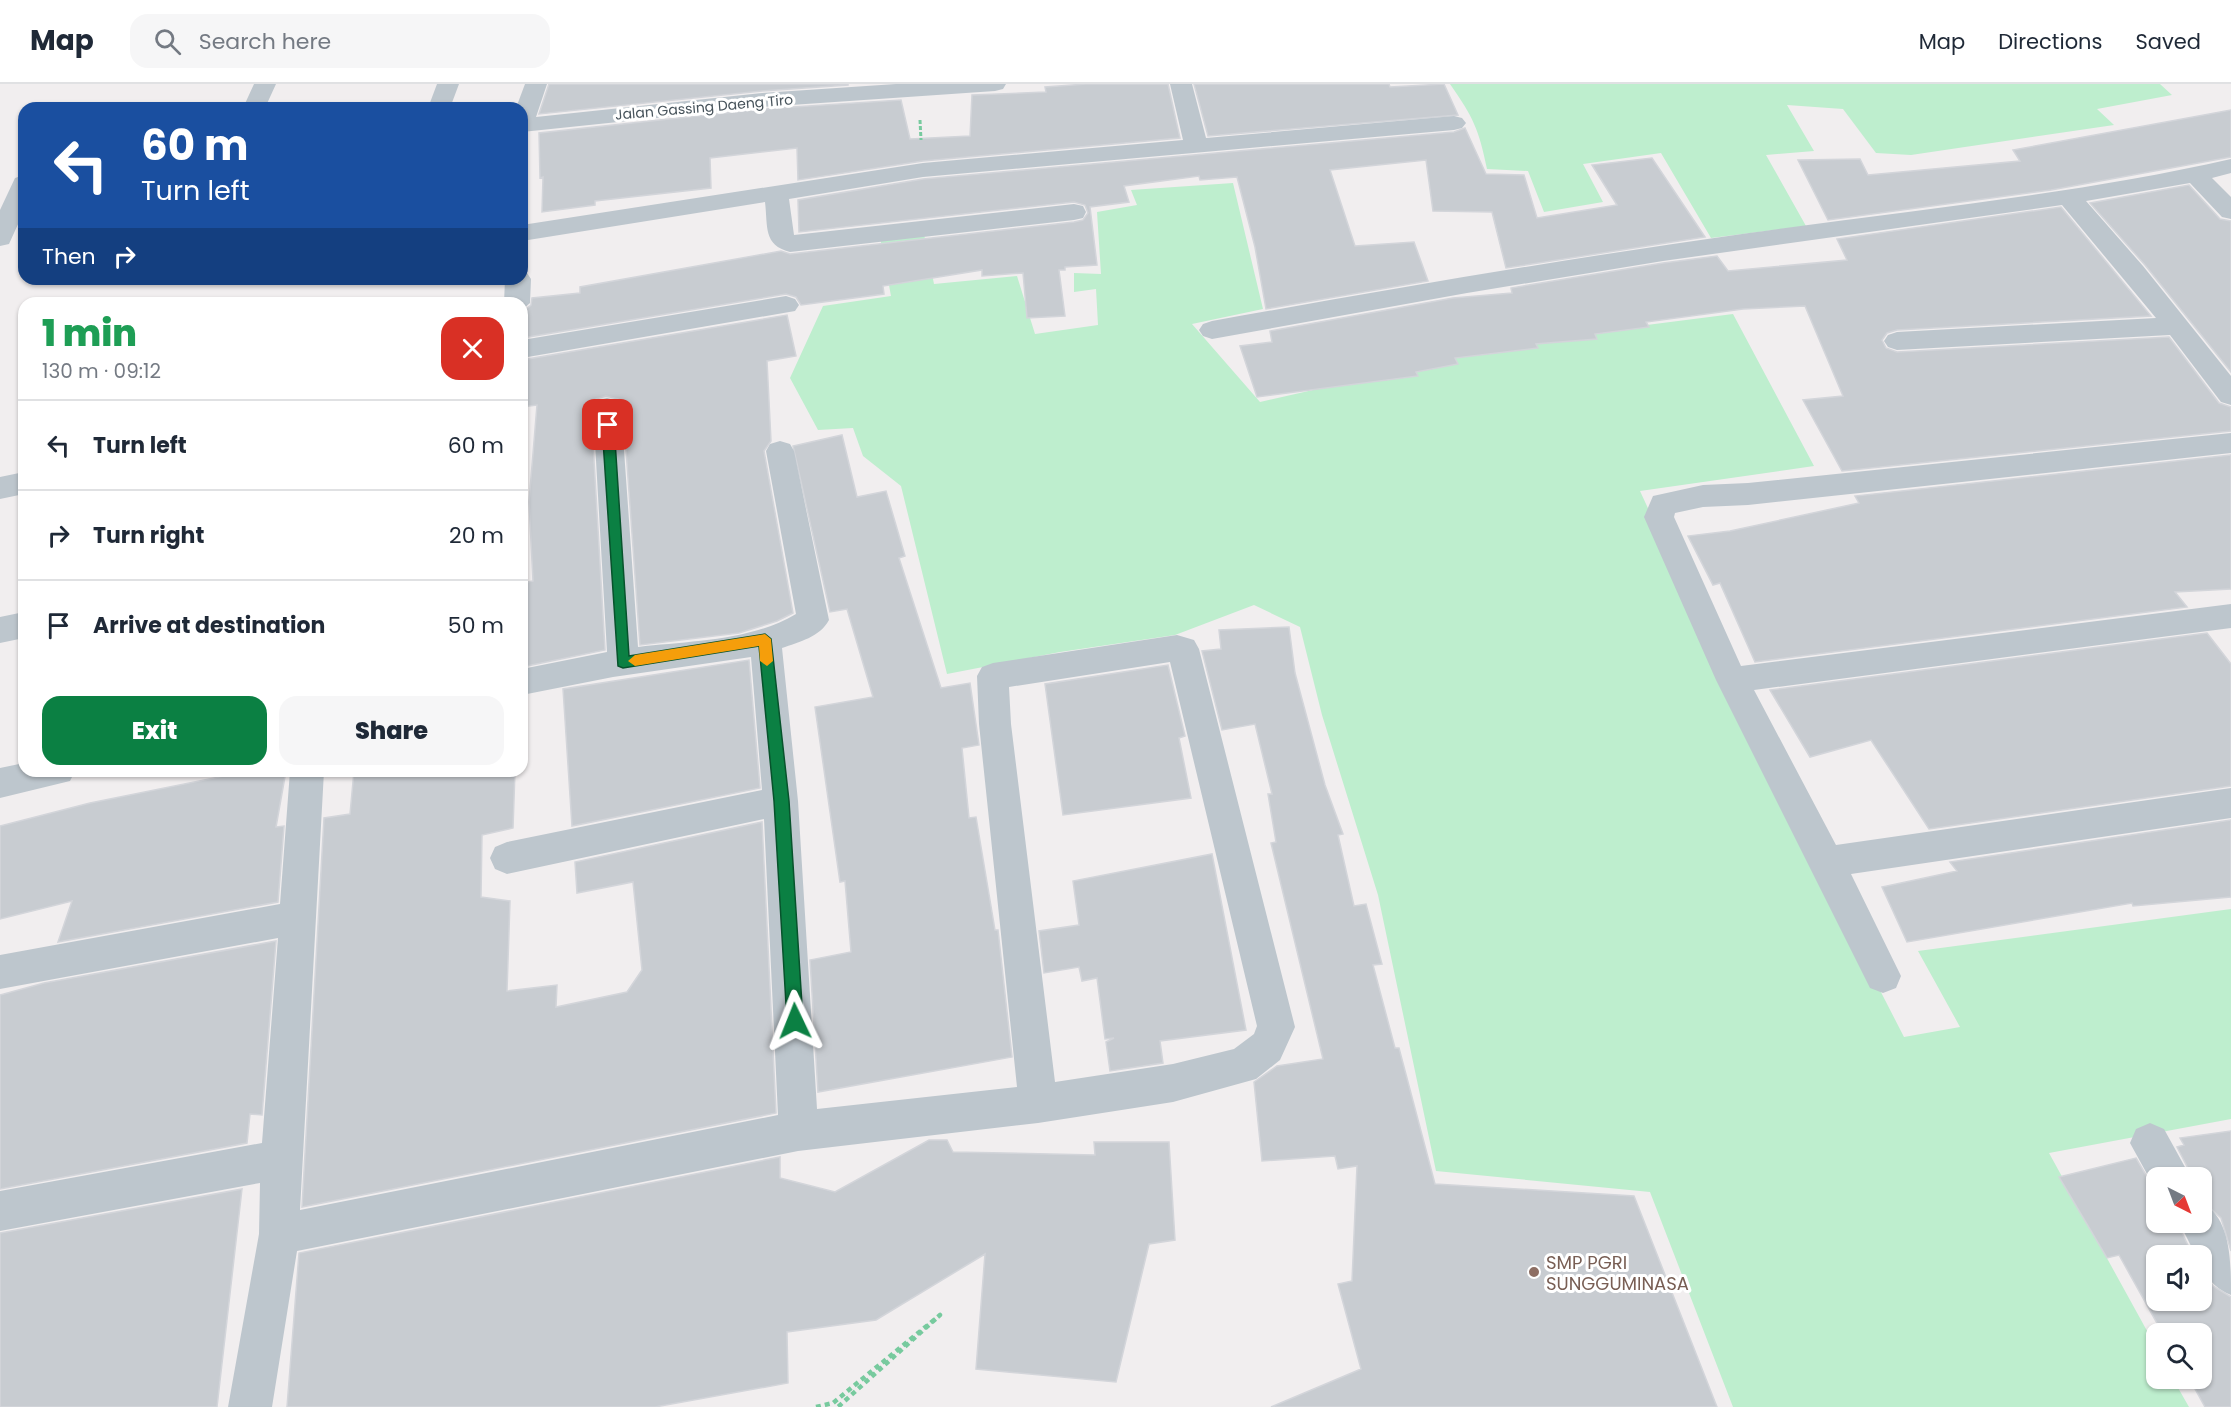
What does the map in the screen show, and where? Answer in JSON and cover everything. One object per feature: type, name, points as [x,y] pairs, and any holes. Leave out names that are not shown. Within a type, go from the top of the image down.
[{"type":"street","points":[[258,102],[265,84]]},
{"type":"street","points":[[441,102],[448,84]]},
{"type":"street","points":[[528,107],[536,84]]},
{"type":"street","name":"Jalan Gassing Daeng Tiro","points":[[528,124],[703,106],[995,84]]},
{"type":"street","points":[[1180,84],[1196,144]]},
{"type":"street","points":[[528,232],[923,170],[1196,144],[1454,123]]},
{"type":"street","points":[[1212,330],[1663,253],[2068,196],[2231,166]]},
{"type":"street","points":[[2195,174],[2231,212]]},
{"type":"street","points":[[0,182],[18,181]]},
{"type":"street","points":[[776,192],[782,240],[790,244],[1074,212]]},
{"type":"street","points":[[0,238],[18,195]]},
{"type":"street","points":[[2068,196],[2134,272],[2231,395]]},
{"type":"street","points":[[528,348],[786,305]]},
{"type":"street","points":[[1897,340],[2176,326]]},
{"type":"street","points":[[607,408],[623,662]]},
{"type":"street","points":[[1883,976],[1827,862],[1732,680],[1659,517],[1663,504],[1703,496],[1748,494],[2231,443]]},
{"type":"street","points":[[528,681],[623,662],[765,639],[798,629],[809,623],[814,616],[780,451]]},
{"type":"street","points":[[0,488],[18,484]]},
{"type":"street","points":[[1732,680],[2231,616]]},
{"type":"street","points":[[0,630],[18,626]]},
{"type":"street","points":[[765,639],[782,801],[794,999],[798,1131]]},
{"type":"street","points":[[279,1234],[798,1131],[1038,1104],[1173,1083],[1243,1066],[1267,1047],[1276,1027],[1183,649],[1176,648],[993,676],[994,724],[1038,1104]]},
{"type":"street","points":[[0,783],[29,777]]},
{"type":"street","points":[[250,1407],[279,1234],[281,1159],[307,777]]},
{"type":"street","points":[[507,858],[782,801]]},
{"type":"street","points":[[1827,862],[2231,803]]},
{"type":"street","points":[[0,972],[297,918]]},
{"type":"street","points":[[2150,1143],[2164,1167]]},
{"type":"street","points":[[0,1211],[281,1159]]},
{"type":"street","points":[[2206,1233],[2231,1274]]},
{"type":"path","points":[[919,90],[923,170]]},
{"type":"path","points":[[816,1407],[833,1403],[940,1315],[838,1407]]},
{"type":"green space","points":[[1450,84],[2160,84],[2172,95],[2097,109],[2114,125],[1911,155],[1876,153],[1843,109],[1787,105],[1814,151],[1766,155],[1806,226],[1711,238],[1661,153],[1583,164],[1603,202],[1544,212],[1528,171],[1487,169],[1474,124]]},
{"type":"green space","points":[[1233,183],[1263,309],[1192,324],[1260,402],[1537,339],[1733,314],[1814,466],[1640,491],[1788,811],[1904,1037],[1960,1027],[1918,951],[2231,909],[2231,1119],[2049,1153],[2146,1329],[2146,1389],[2179,1389],[2189,1407],[1733,1407],[1650,1192],[1436,1171],[1378,895],[1322,715],[1300,627],[1254,605],[1175,635],[1060,652],[947,674],[901,486],[863,456],[853,428],[818,430],[790,378],[823,306],[891,296],[880,237],[924,234],[934,284],[1017,276],[1035,334],[1098,325],[1096,289],[1074,292],[1074,273],[1101,274],[1097,212],[1137,205],[1131,190]]},
{"type":"building","points":[[549,84],[848,85],[762,91],[539,114]]},
{"type":"building","points":[[1086,84],[1168,84],[1180,138],[923,161],[798,180],[797,148],[710,158],[711,188],[595,201],[595,205],[542,212],[543,177],[540,178],[539,133],[762,109],[901,100],[910,139],[970,136],[972,95],[1046,92],[1045,87]]},
{"type":"building","points":[[1194,84],[1389,84],[1390,87],[1444,84],[1458,115],[1208,136]]},
{"type":"building","points":[[2231,110],[2231,157],[2051,190],[1828,220],[1798,160],[1860,159],[1868,175],[2020,161],[2013,150]]},
{"type":"building","points":[[1465,128],[1486,174],[1524,175],[1537,218],[1617,205],[1592,165],[1652,158],[1705,237],[1506,268],[1492,212],[1433,211],[1426,160],[1330,170],[1355,246],[1414,242],[1428,281],[1266,309],[1255,247],[1237,177],[1200,180],[1199,176],[1124,186],[1129,202],[1090,207],[1097,265],[1065,267],[1065,270],[1059,270],[1065,316],[1027,318],[1023,273],[982,276],[982,270],[883,286],[884,294],[801,305],[796,297],[786,294],[528,337],[528,307],[531,305],[532,298],[580,293],[580,287],[781,251],[790,254],[1074,222],[1083,220],[1088,213],[1085,205],[1074,202],[799,232],[798,200],[923,179],[1454,132]]},
{"type":"building","points":[[2189,185],[2220,219],[2231,221],[2231,372],[2145,265],[2090,203]]},
{"type":"building","points":[[2061,207],[2151,316],[1897,330],[1887,333],[1882,340],[1886,348],[1897,352],[2169,337],[2219,403],[2231,407],[2231,431],[1842,471],[1803,400],[1843,396],[1805,306],[1743,309],[1646,322],[1649,327],[1595,334],[1597,339],[1536,344],[1538,348],[1455,358],[1458,364],[1416,372],[1418,376],[1257,397],[1240,346],[1272,342],[1270,331],[1453,298],[1512,293],[1511,288],[1663,263],[1717,256],[1728,271],[1847,260],[1837,239]]},
{"type":"building","points":[[787,315],[796,356],[767,361],[771,441],[764,451],[793,613],[777,621],[739,633],[640,645],[623,408],[618,399],[606,396],[596,399],[591,408],[605,650],[528,666],[528,582],[533,581],[529,502],[537,405],[528,406],[528,359]]},
{"type":"building","points":[[842,435],[857,497],[886,491],[905,556],[899,558],[941,688],[970,683],[979,745],[962,748],[969,818],[976,817],[995,930],[998,930],[1012,1057],[818,1092],[810,960],[851,952],[845,881],[840,882],[815,707],[873,697],[847,609],[830,612],[793,446]]},
{"type":"building","points":[[2231,455],[2231,589],[2175,592],[2187,607],[1755,662],[1720,583],[1713,585],[1688,536],[1730,531],[1859,503],[1855,496]]},
{"type":"building","points":[[1289,627],[1295,673],[1325,785],[1343,834],[1338,835],[1354,906],[1366,904],[1382,964],[1373,965],[1395,1048],[1399,1048],[1435,1184],[1634,1196],[1717,1407],[1271,1407],[1361,1369],[1338,1284],[1352,1281],[1357,1166],[1338,1169],[1335,1156],[1262,1161],[1254,1082],[1277,1066],[1323,1059],[1271,843],[1276,842],[1268,794],[1272,794],[1255,724],[1222,730],[1202,651],[1221,649],[1219,630]]},
{"type":"building","points":[[2207,633],[2231,664],[2231,786],[1929,829],[1871,740],[1810,757],[1770,690]]},
{"type":"building","points":[[749,660],[760,788],[572,826],[563,689]]},
{"type":"building","points":[[1168,665],[1185,736],[1179,738],[1191,798],[1063,815],[1045,684]]},
{"type":"building","points":[[219,777],[285,777],[276,827],[284,826],[278,902],[58,942],[72,901],[0,919],[0,826],[90,803]]},
{"type":"building","points":[[353,777],[515,777],[513,828],[482,835],[481,897],[510,901],[507,991],[557,985],[556,1007],[627,992],[642,970],[633,882],[577,893],[575,862],[762,822],[776,1113],[302,1207],[324,818],[350,814]]},
{"type":"building","points":[[2231,820],[2231,897],[2133,906],[2132,903],[1907,942],[1882,887],[1957,871],[1950,862]]},
{"type":"building","points":[[1212,854],[1246,1030],[1160,1041],[1163,1063],[1110,1071],[1106,1042],[1114,1038],[1105,1039],[1097,978],[1082,981],[1079,967],[1044,973],[1039,931],[1079,925],[1073,881]]},
{"type":"building","points":[[276,941],[262,1115],[250,1114],[247,1143],[0,1189],[0,995],[44,983]]},
{"type":"building","points":[[2231,1131],[2231,1251],[2221,1218],[2212,1210],[2212,1167],[2187,1167],[2177,1147],[2184,1145],[2180,1138]]},
{"type":"building","points":[[929,1140],[947,1140],[953,1152],[1095,1155],[1094,1142],[1169,1142],[1175,1240],[1149,1244],[1116,1382],[976,1369],[985,1254],[876,1320],[787,1332],[788,1383],[655,1407],[287,1407],[299,1253],[780,1157],[780,1178],[835,1192]]},
{"type":"building","points":[[2136,1158],[2146,1175],[2146,1233],[2182,1233],[2188,1245],[2146,1245],[2146,1303],[2119,1255],[2107,1258],[2059,1177]]},
{"type":"building","points":[[242,1189],[217,1407],[0,1407],[0,1233]]},
{"type":"building","points":[[2212,1285],[2231,1297],[2231,1407],[2205,1407],[2195,1389],[2212,1389],[2212,1323],[2157,1323],[2150,1311],[2212,1311]]},
{"type":"slow traffic","points":[[635,661],[765,639],[767,661]]},
{"type":"place","name":"SMP PGRI SUNGGUMINASA","points":[[1534,1272]]},
{"type":"route","points":[[608,425],[623,662],[740,645],[765,639],[782,801],[795,1021]]}]
